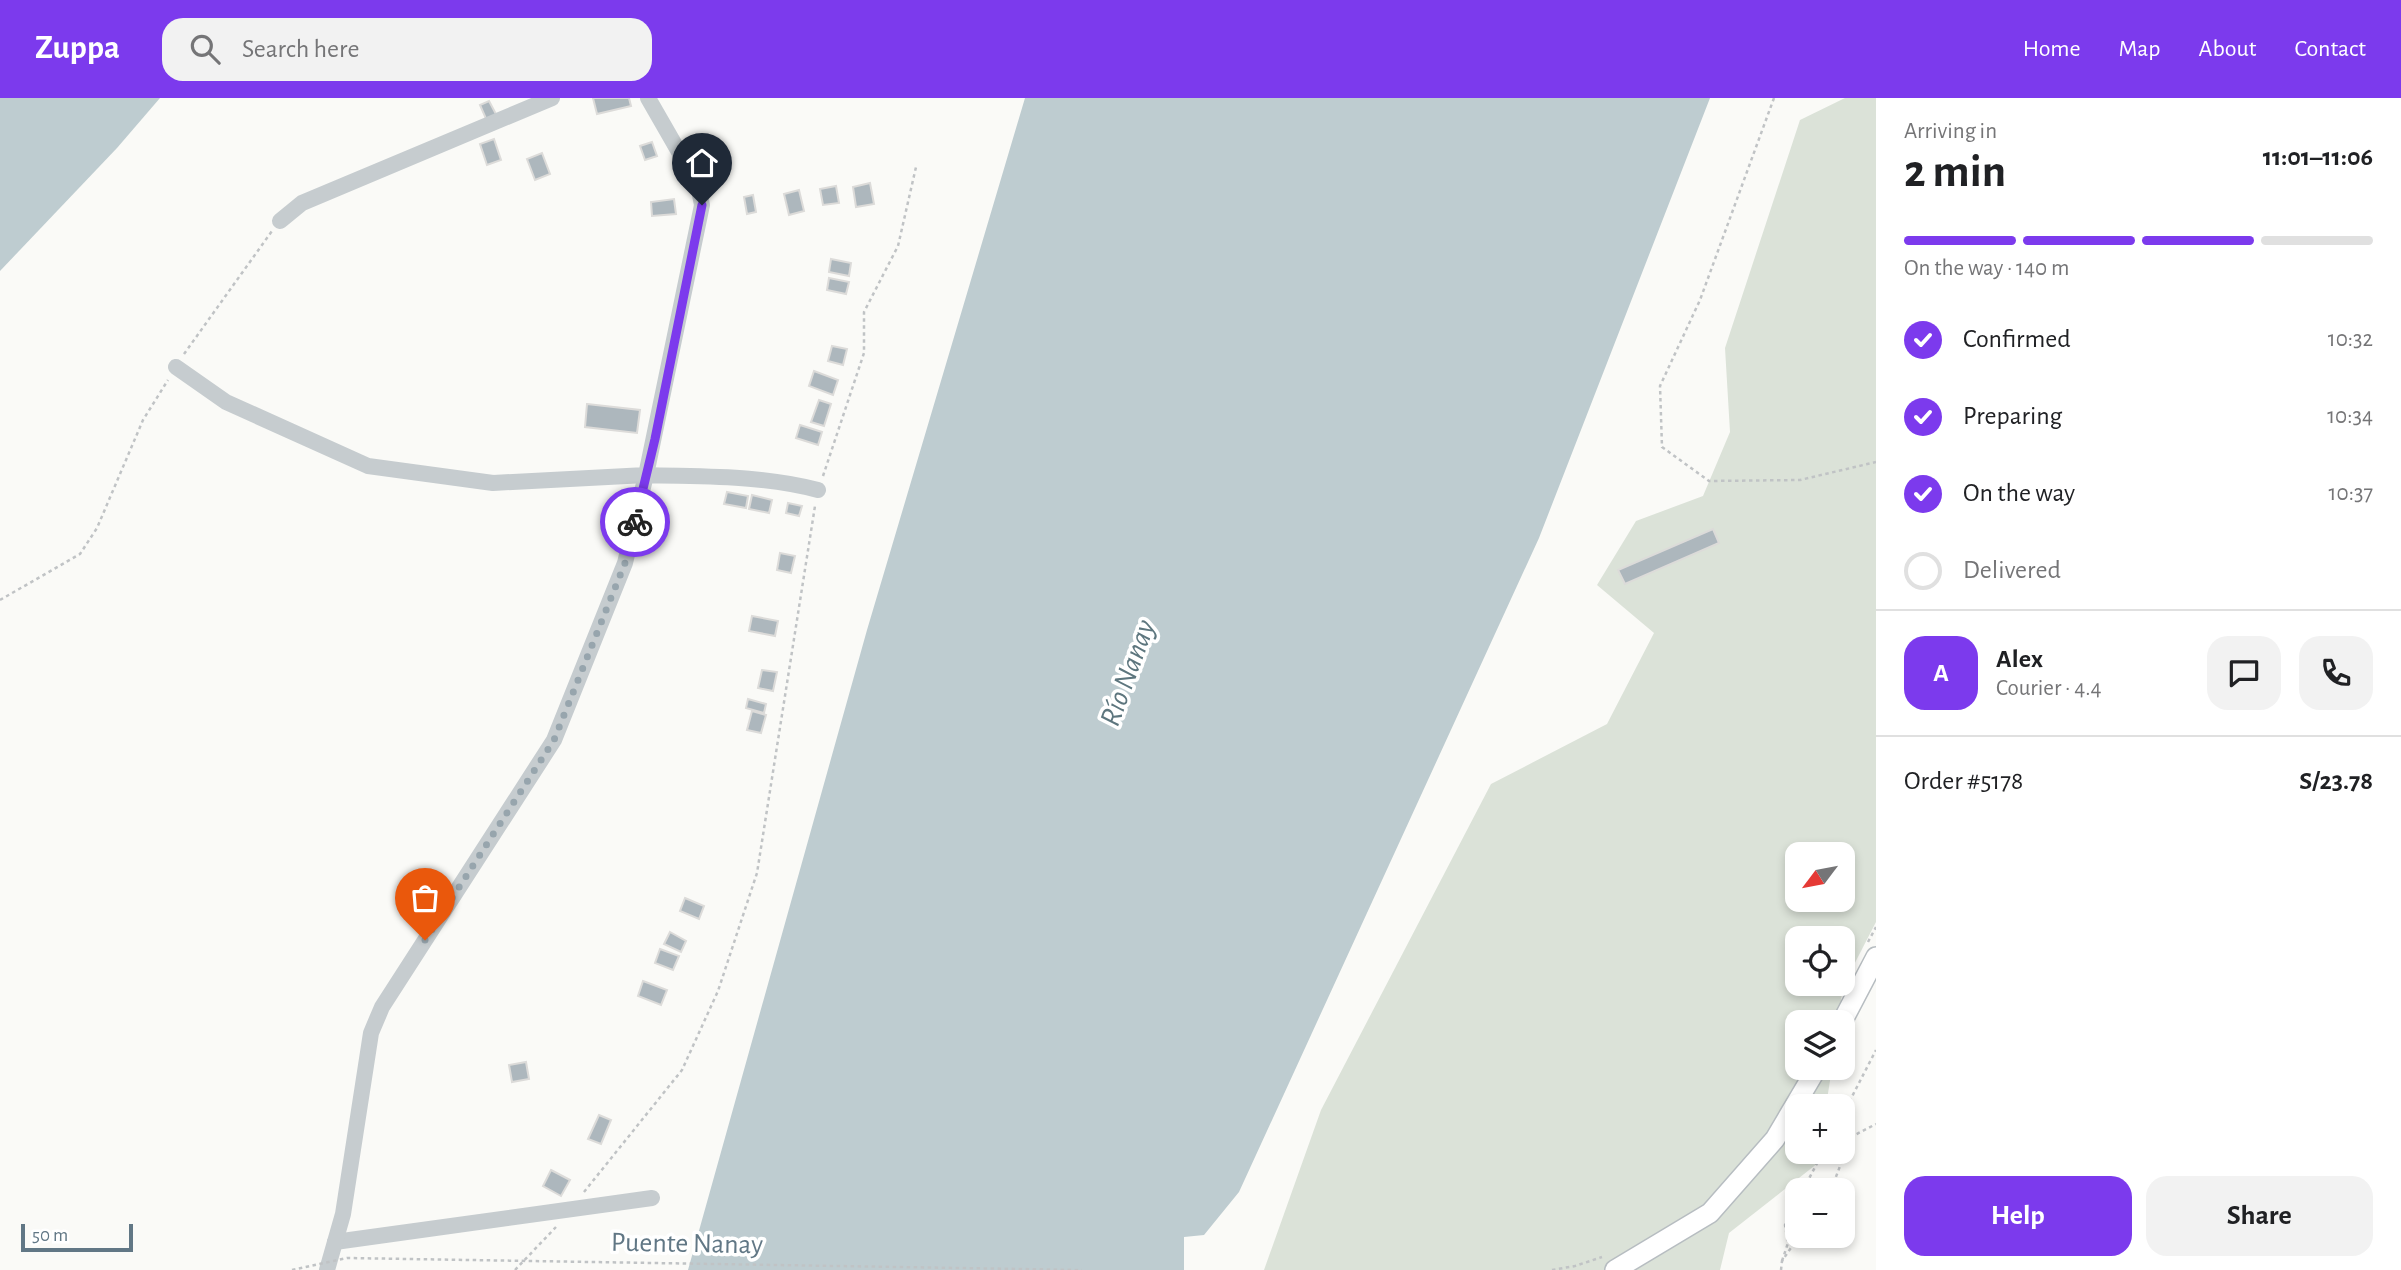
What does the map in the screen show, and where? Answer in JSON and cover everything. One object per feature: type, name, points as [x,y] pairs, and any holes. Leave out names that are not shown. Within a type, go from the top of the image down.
[{"type":"main road","points":[[1848,1010],[1876,957]]},
{"type":"main road","points":[[1614,1262],[1710,1213],[1775,1139],[1810,1080]]},
{"type":"street","points":[[280,220],[302,203],[552,98]]},
{"type":"street","points":[[327,1270],[343,1214],[371,1033],[382,1007],[554,740],[625,563],[702,205],[702,194],[698,185],[649,98]]},
{"type":"street","points":[[176,368],[226,402],[368,466],[493,484],[646,475],[727,476],[818,489]]},
{"type":"street","points":[[335,1242],[652,1198]]},
{"type":"path","points":[[1774,98],[1700,300],[1660,386],[1662,447],[1709,481],[1800,480],[1876,462]]},
{"type":"path","points":[[515,1270],[570,1210],[682,1070],[718,991],[757,873],[818,489],[864,353],[864,312],[898,246],[916,167]]},
{"type":"path","points":[[0,600],[80,554],[97,528],[144,420],[176,368],[280,220]]},
{"type":"path","points":[[1853,1094],[1876,1050]]},
{"type":"path","points":[[1836,1178],[1852,1137],[1876,1124]]},
{"type":"path","points":[[1781,1270],[1786,1248]]},
{"type":"path","points":[[1782,1261],[1791,1248]]},
{"type":"path","name":"Puente Nanay","points":[[292,1270],[347,1258],[1082,1270]]},
{"type":"path","points":[[1552,1270],[1614,1262]]},
{"type":"shaded area","points":[[1845,98],[1876,98],[1876,922],[1855,963],[1855,926],[1785,926],[1785,996],[1842,996],[1840,1010],[1785,1010],[1785,1080],[1830,1080],[1828,1094],[1785,1094],[1785,1164],[1817,1164],[1799,1178],[1785,1178],[1785,1189],[1729,1233],[1720,1270],[1264,1270],[1321,1110],[1491,784],[1607,724],[1654,633],[1597,585],[1636,521],[1703,496],[1730,432],[1725,348],[1800,120]]},
{"type":"water","points":[[0,98],[160,98],[117,148],[0,271]]},
{"type":"water","name":"Río Nanay","points":[[1025,98],[1710,98],[1539,538],[1239,1192],[1204,1235],[1184,1237],[1184,1270],[688,1270],[867,630]]},
{"type":"building","points":[[593,98],[629,98],[631,106],[597,114]]},
{"type":"building","points":[[489,101],[497,116],[487,121],[480,105]]},
{"type":"building","points":[[494,139],[501,160],[487,165],[480,144]]},
{"type":"building","points":[[652,142],[657,156],[645,160],[640,146]]},
{"type":"building","points":[[542,153],[550,174],[535,180],[527,159]]},
{"type":"building","points":[[870,183],[874,204],[856,207],[853,187]]},
{"type":"building","points":[[836,186],[839,203],[823,205],[820,189]]},
{"type":"building","points":[[799,190],[804,211],[789,215],[784,194]]},
{"type":"building","points":[[753,195],[756,212],[747,214],[744,197]]},
{"type":"building","points":[[674,199],[676,214],[652,216],[651,202]]},
{"type":"building","points":[[831,259],[851,263],[849,276],[829,272]]},
{"type":"building","points":[[829,278],[849,282],[846,294],[827,290]]},
{"type":"building","points":[[832,346],[847,349],[843,365],[828,361]]},
{"type":"building","points":[[814,371],[838,380],[833,395],[809,386]]},
{"type":"building","points":[[819,400],[831,404],[824,426],[811,422]]},
{"type":"building","points":[[587,404],[640,410],[637,433],[585,427]]},
{"type":"building","points":[[800,425],[822,432],[818,445],[796,438]]},
{"type":"building","points":[[727,492],[748,496],[746,508],[724,504]]},
{"type":"building","points":[[752,495],[772,500],[769,513],[749,509]]},
{"type":"building","points":[[788,503],[802,506],[799,516],[786,513]]},
{"type":"building","points":[[1713,529],[1719,543],[1625,584],[1618,570]]},
{"type":"building","points":[[780,553],[795,556],[791,573],[777,570]]},
{"type":"building","points":[[752,616],[778,621],[775,636],[749,631]]},
{"type":"building","points":[[762,670],[777,672],[773,691],[758,688]]},
{"type":"building","points":[[748,699],[766,704],[764,713],[746,708]]},
{"type":"building","points":[[752,711],[766,715],[761,733],[747,730]]},
{"type":"building","points":[[685,898],[704,906],[699,919],[680,911]]},
{"type":"building","points":[[670,932],[686,941],[681,952],[664,944]]},
{"type":"building","points":[[660,949],[679,956],[673,970],[655,963]]},
{"type":"building","points":[[643,981],[667,990],[661,1005],[638,996]]},
{"type":"building","points":[[526,1062],[529,1079],[512,1082],[509,1065]]},
{"type":"building","points":[[599,1115],[611,1120],[601,1144],[588,1139]]},
{"type":"building","points":[[551,1170],[570,1180],[561,1196],[543,1186]]},
{"type":"way so far","points":[[425,940],[554,740],[625,563],[635,522]]},
{"type":"route","points":[[635,522],[655,439],[702,205]]}]
